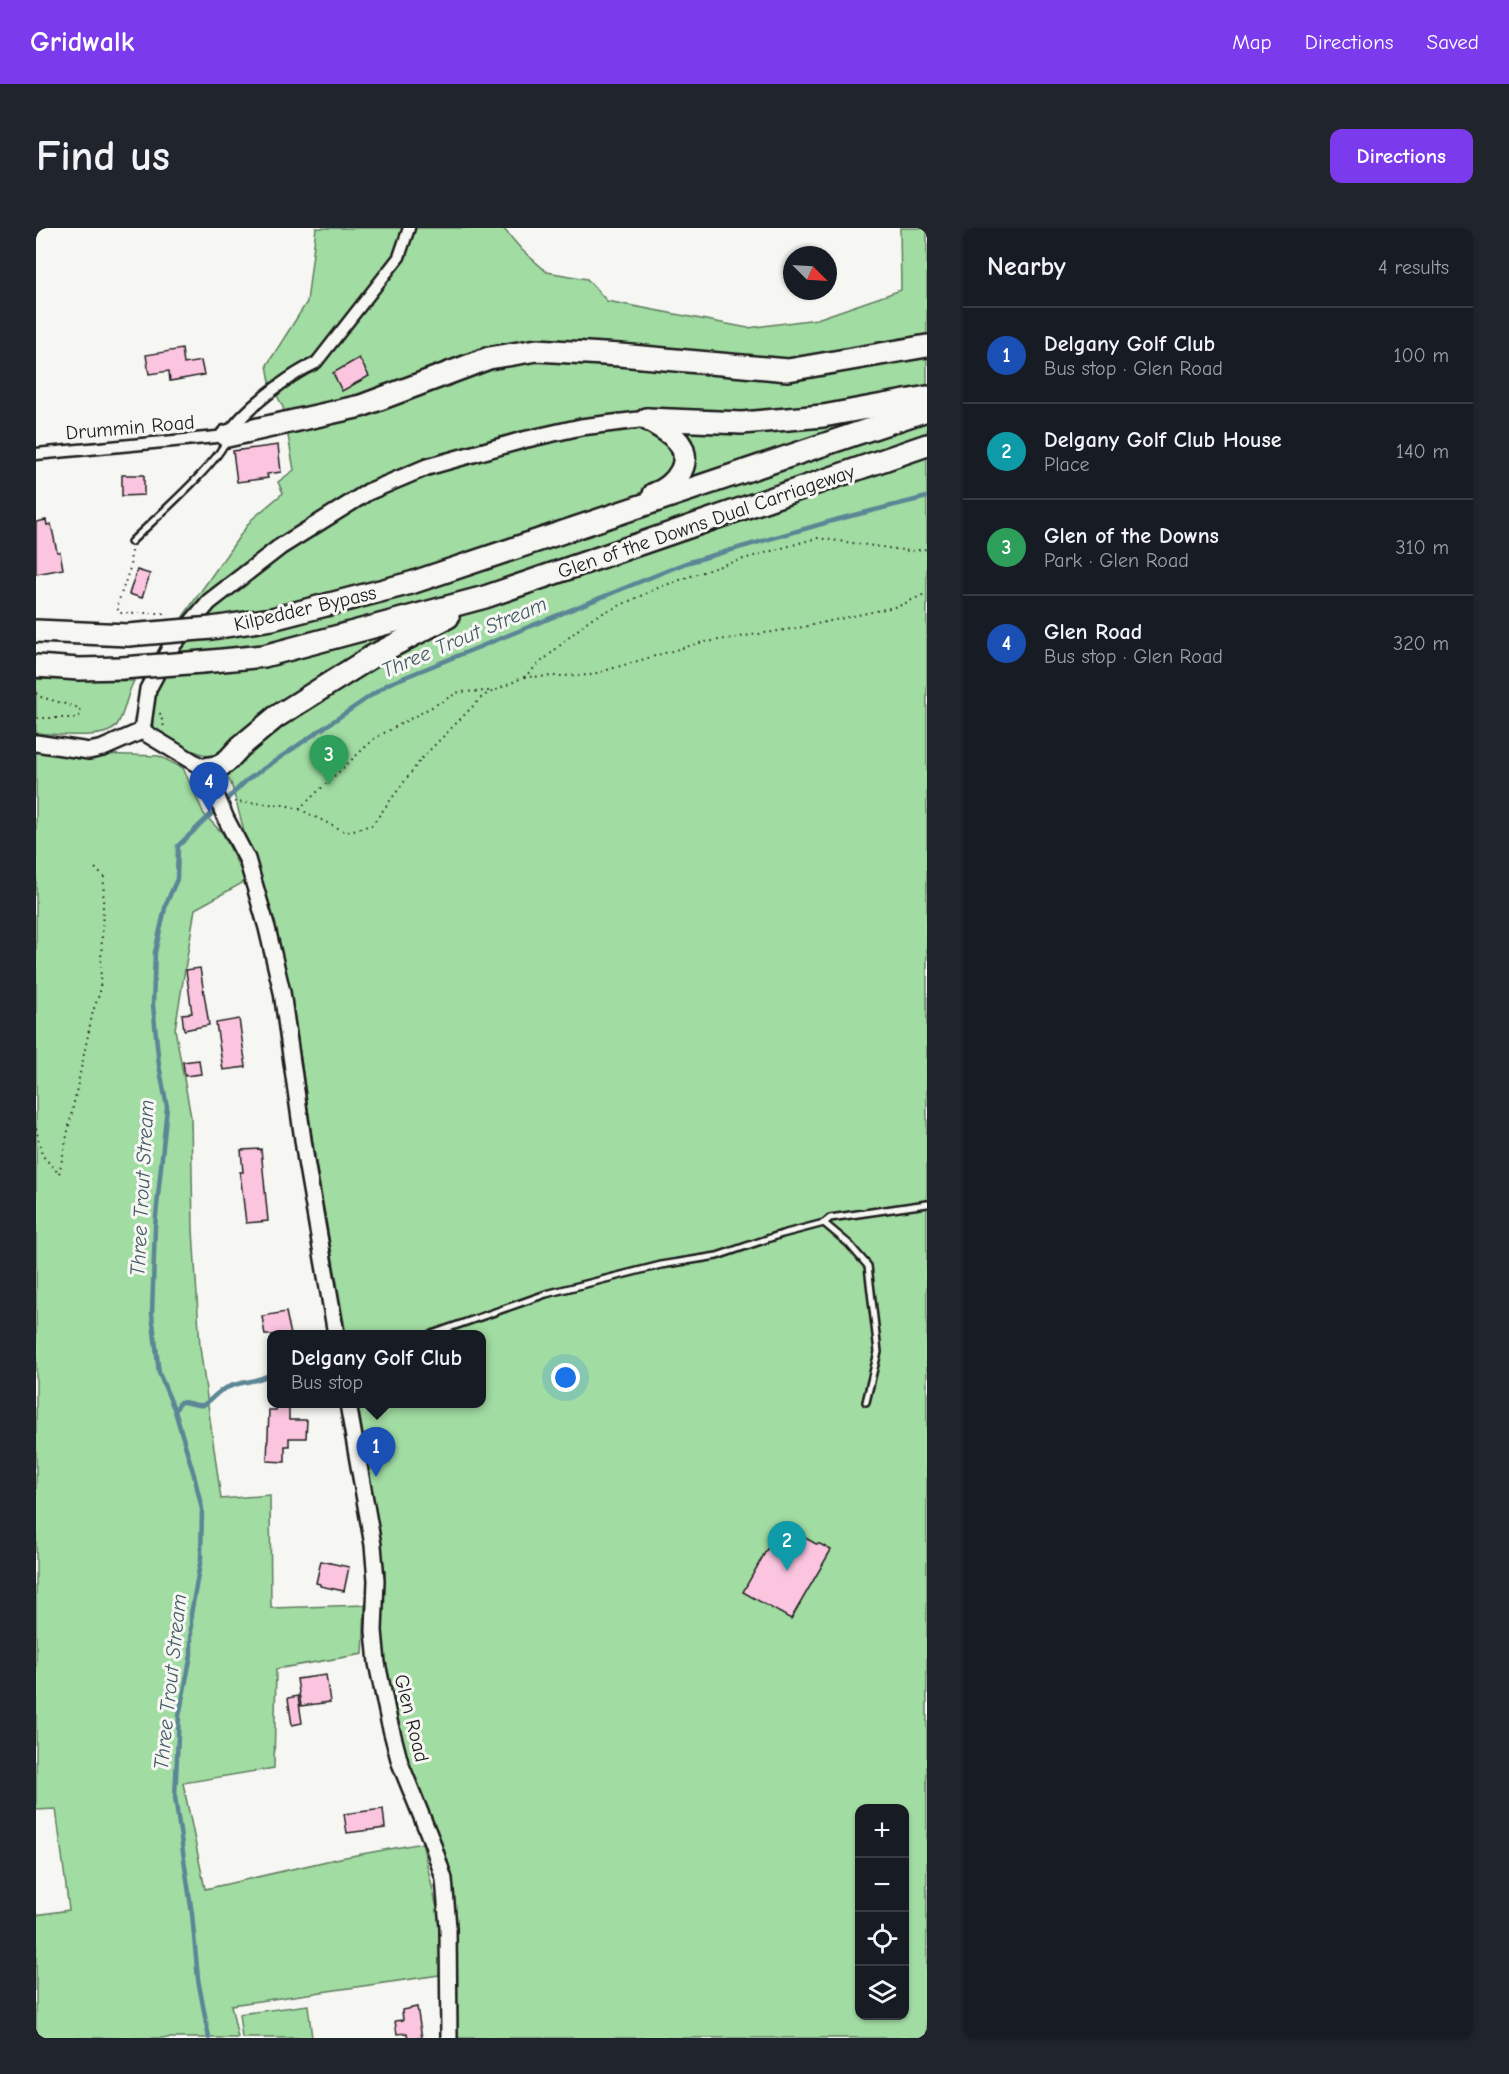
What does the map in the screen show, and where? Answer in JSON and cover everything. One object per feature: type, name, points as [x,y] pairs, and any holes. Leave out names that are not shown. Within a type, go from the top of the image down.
[{"type":"highway","points":[[227,436],[361,406],[489,358],[537,350],[788,370],[927,346]]},
{"type":"highway","points":[[647,419],[742,423],[811,417],[927,397]]},
{"type":"highway","name":"Glen of the Downs Dual Carriageway","points":[[532,543],[927,410]]},
{"type":"highway","points":[[532,543],[566,522],[660,492],[676,481],[684,467],[683,451],[675,438],[647,419]]},
{"type":"highway","name":"Glen of the Downs Dual Carriageway","points":[[485,597],[927,445]]},
{"type":"highway","name":"Kilpedder Bypass","points":[[36,631],[128,635],[272,620],[411,583],[532,543]]},
{"type":"highway","points":[[205,769],[220,766],[276,717],[373,656],[485,597]]},
{"type":"highway","name":"Kilpedder Bypass","points":[[36,666],[79,669],[122,668],[264,656],[485,597]]},
{"type":"main road","points":[[142,731],[148,689],[170,648],[209,602],[280,547],[368,492],[427,467],[513,443],[581,427],[647,419]]},
{"type":"main road","points":[[142,731],[205,769],[226,819],[247,859],[282,992],[305,1152],[335,1330]]},
{"type":"main road","points":[[36,743],[89,751],[103,748],[142,731]]},
{"type":"main road","name":"Glen Road","points":[[349,1408],[373,1545],[376,1580],[374,1631],[377,1663],[400,1763],[432,1842],[444,1879],[448,1928],[449,2038]]},
{"type":"street","points":[[227,436],[235,422],[299,371],[316,363],[399,257],[409,228]]},
{"type":"street","name":"Drummin Road","points":[[36,454],[227,436]]},
{"type":"lane","points":[[131,542],[207,468],[224,447],[227,436]]},
{"type":"lane","points":[[446,1330],[546,1294],[661,1265],[717,1256],[782,1234],[824,1223],[830,1218],[927,1204]]},
{"type":"lane","points":[[824,1223],[849,1244],[868,1266],[878,1352],[866,1402]]},
{"type":"path","points":[[231,802],[285,805],[299,809],[346,832],[372,825],[422,759],[483,696],[524,677],[590,620],[660,587],[726,564],[818,538],[910,551],[927,549]]},
{"type":"path","points":[[131,542],[130,568],[117,606],[119,613],[158,613]]},
{"type":"path","points":[[524,677],[590,675],[699,643],[798,628],[899,606],[927,593]]},
{"type":"path","points":[[299,809],[375,738],[459,692],[493,691]]},
{"type":"path","points":[[36,693],[41,697],[75,706],[79,708],[81,714],[77,718],[36,718]]},
{"type":"path","points":[[146,703],[159,707],[165,730]]},
{"type":"path","points":[[36,1128],[42,1155],[59,1174],[93,1011],[100,992],[104,877],[95,868]]},
{"type":"green space","points":[[316,228],[503,228],[522,250],[547,272],[587,279],[607,301],[748,328],[817,319],[901,290],[900,228],[927,228],[927,2038],[456,2038],[455,1960],[447,1859],[408,1762],[385,1662],[381,1625],[385,1572],[359,1408],[486,1408],[486,1330],[345,1330],[316,1163],[295,1019],[231,783],[211,757],[182,747],[153,730],[152,691],[190,618],[182,618],[251,520],[283,493],[278,482],[294,470],[283,407],[270,382],[267,365],[307,302]]},
{"type":"green space","points":[[36,679],[134,681],[120,720],[111,730],[92,735],[67,735],[36,733]]},
{"type":"green space","points":[[36,752],[159,756],[183,768],[204,814],[223,834],[246,881],[195,909],[175,1029],[191,1117],[193,1230],[200,1347],[221,1499],[270,1495],[271,1608],[365,1605],[363,1654],[276,1669],[274,1768],[183,1783],[205,1889],[340,1858],[422,1843],[442,1930],[439,1975],[231,2005],[238,2038],[36,2038],[36,1915],[69,1910],[56,1809],[36,1810]]},
{"type":"green space","points":[[308,2005],[312,2038],[242,2038],[239,2014]]},
{"type":"building","points":[[182,349],[184,364],[201,361],[204,375],[170,381],[169,371],[149,374],[146,355]]},
{"type":"building","points":[[359,358],[369,376],[342,391],[333,373]]},
{"type":"building","points":[[278,445],[281,472],[267,474],[268,478],[237,482],[233,451]]},
{"type":"building","points":[[122,475],[144,475],[144,495],[122,496]]},
{"type":"building","points":[[46,520],[47,525],[51,524],[63,569],[36,574],[36,522]]},
{"type":"building","points":[[137,570],[150,574],[142,598],[129,594]]},
{"type":"building","points":[[200,968],[209,1025],[184,1030],[182,1014],[192,1013],[186,970]]},
{"type":"building","points":[[239,1019],[246,1067],[223,1070],[216,1023]]},
{"type":"building","points":[[199,1060],[201,1074],[185,1076],[183,1062]]},
{"type":"building","points":[[261,1149],[268,1221],[246,1223],[240,1172],[243,1172],[241,1150]]},
{"type":"building","points":[[286,1312],[290,1330],[267,1330],[267,1335],[265,1335],[262,1316]]},
{"type":"building","points":[[276,1408],[289,1408],[289,1420],[307,1420],[306,1438],[289,1438],[289,1446],[285,1446],[285,1462],[267,1461],[269,1410],[276,1410]]},
{"type":"building","points":[[781,1524],[831,1550],[791,1619],[743,1592]]},
{"type":"building","points":[[321,1561],[349,1567],[344,1591],[316,1583]]},
{"type":"building","points":[[326,1675],[330,1702],[301,1706],[297,1679]]},
{"type":"building","points":[[298,1696],[302,1723],[292,1725],[288,1698]]},
{"type":"building","points":[[383,1809],[385,1828],[347,1833],[344,1814]]},
{"type":"building","points":[[417,2007],[422,2038],[408,2038],[407,2033],[397,2034],[395,2021],[403,2020],[402,2010]]},
{"type":"waterway","name":"Three Trout Stream","points":[[209,2038],[198,1979],[192,1914],[175,1797],[179,1716],[191,1655],[191,1614],[201,1558],[202,1509],[175,1411],[159,1373],[152,1314],[155,1226],[167,1107],[159,1065],[153,1005],[155,952],[166,904],[177,879],[178,846],[247,780],[388,684],[686,563],[839,519],[927,497]]},
{"type":"waterway","points":[[175,1411],[180,1402],[203,1405],[228,1387],[267,1376]]},
{"type":"place","name":"Glen of the Downs","points":[[329,785]]},
{"type":"place","name":"Glen Road","points":[[209,812]]},
{"type":"place","name":"Delgany Golf Club","points":[[376,1477]]},
{"type":"place","name":"Delgany Golf Club House","points":[[787,1571]]}]
